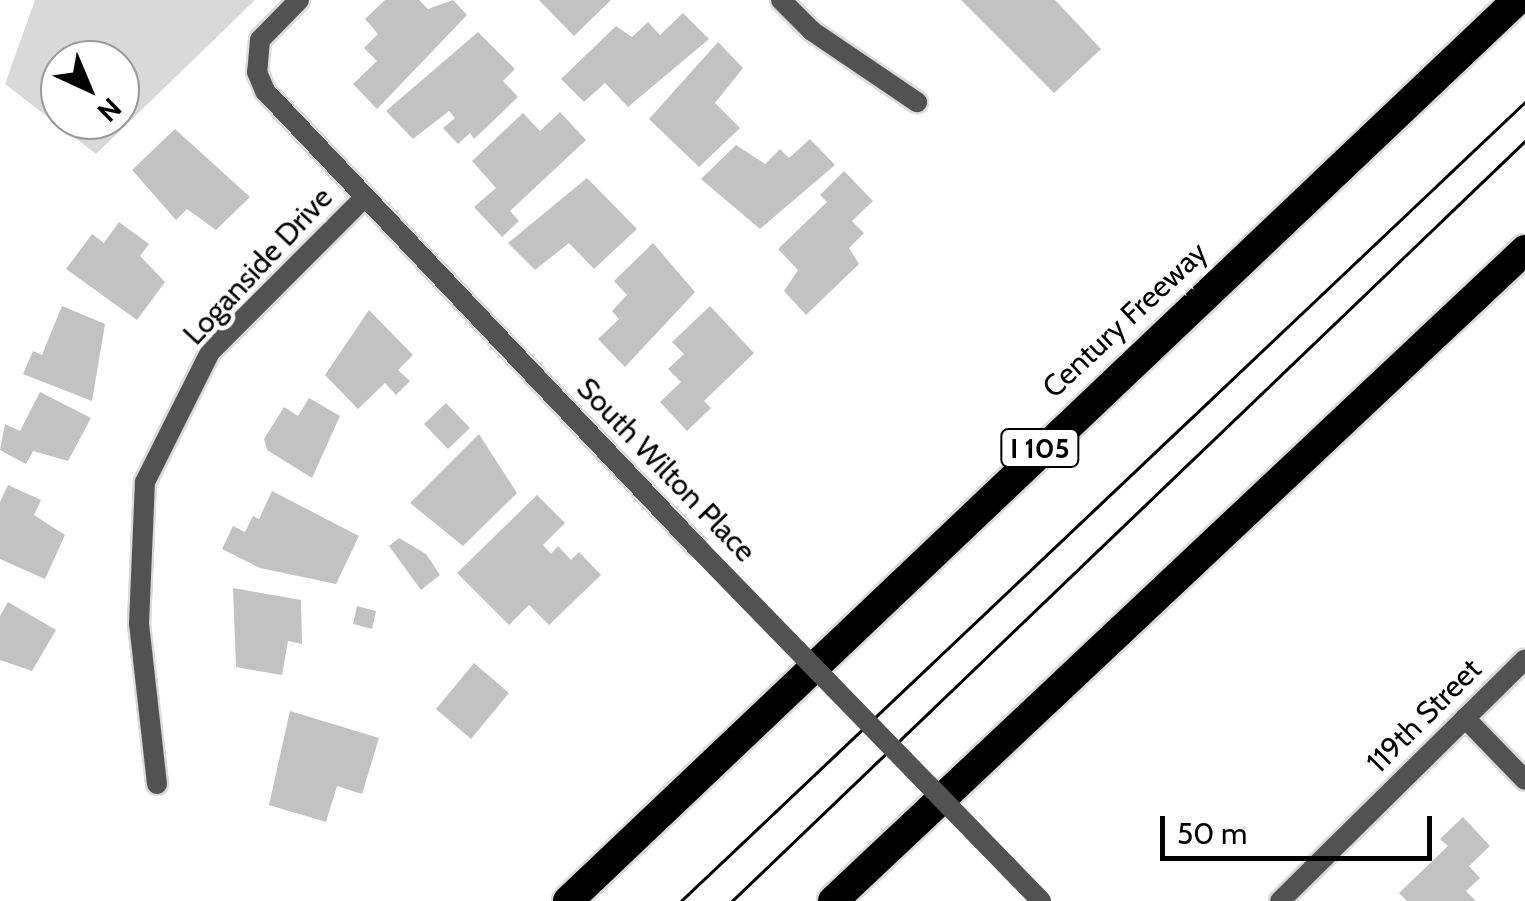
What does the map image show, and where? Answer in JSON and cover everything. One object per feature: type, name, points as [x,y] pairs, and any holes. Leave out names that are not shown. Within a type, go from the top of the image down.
[{"type":"highway","name":"Century Freeway","points":[[568,901],[1517,0]]},
{"type":"highway","points":[[833,901],[1525,250]]},
{"type":"street","name":"South Wilton Place","points":[[299,0],[260,40],[257,72],[364,198],[1041,901]]},
{"type":"street","points":[[781,0],[812,31],[917,102]]},
{"type":"street","name":"Loganside Drive","points":[[157,784],[139,624],[145,482],[210,352],[364,198]]},
{"type":"street","name":"119th Street","points":[[1280,901],[1525,659]]},
{"type":"street","points":[[1465,718],[1525,780]]},
{"type":"shaded area","points":[[35,0],[255,0],[140,111],[140,40],[40,40],[40,111],[5,84]]},
{"type":"shaded area","points":[[78,140],[110,140],[96,154]]},
{"type":"building","points":[[385,0],[419,0],[428,9],[453,0],[467,15],[377,109],[353,84],[377,61],[364,48],[378,34],[365,19]]},
{"type":"building","points":[[539,0],[611,0],[574,36]]},
{"type":"building","points":[[961,0],[1055,0],[1101,49],[1054,93]]},
{"type":"building","points":[[683,13],[709,39],[628,107],[605,83],[584,102],[561,79],[616,26],[632,37],[648,22],[660,35]]},
{"type":"building","points":[[478,32],[515,69],[503,81],[518,97],[474,139],[470,133],[458,144],[443,128],[455,118],[449,111],[413,139],[386,111]]},
{"type":"building","points":[[718,42],[743,68],[715,103],[740,128],[699,167],[649,119]]},
{"type":"building","points":[[560,112],[586,140],[510,211],[519,221],[502,237],[474,207],[496,188],[472,161],[523,113],[540,131]]},
{"type":"building","points":[[175,129],[250,197],[216,230],[187,209],[176,220],[132,170]]},
{"type":"building","points":[[810,139],[835,165],[760,229],[701,179],[736,145],[765,164],[780,149],[789,158]]},
{"type":"building","points":[[844,171],[873,201],[852,221],[864,233],[849,248],[859,264],[806,315],[784,291],[798,270],[778,249],[827,202],[820,195]]},
{"type":"building","points":[[587,178],[637,229],[594,269],[569,243],[535,270],[508,243]]},
{"type":"building","points":[[119,222],[149,244],[140,256],[165,282],[137,320],[66,269],[92,234],[104,243]]},
{"type":"building","points":[[653,243],[695,292],[625,367],[598,339],[619,319],[612,311],[627,295],[614,281]]},
{"type":"building","points":[[62,306],[105,324],[92,401],[23,374],[33,351],[42,355]]},
{"type":"building","points":[[710,306],[754,353],[704,401],[711,408],[687,431],[660,402],[681,382],[668,369],[684,354],[672,342]]},
{"type":"building","points":[[369,310],[413,355],[398,370],[410,381],[396,395],[385,383],[358,409],[325,375]]},
{"type":"building","points":[[40,392],[91,418],[68,461],[33,451],[26,464],[0,450],[5,424],[20,431]]},
{"type":"building","points":[[309,398],[340,416],[312,478],[267,450],[264,439],[284,407],[298,416]]},
{"type":"building","points":[[446,403],[470,428],[448,449],[424,424]]},
{"type":"building","points":[[479,434],[517,493],[463,546],[410,503]]},
{"type":"building","points":[[8,485],[41,500],[34,515],[65,535],[45,579],[0,559],[0,502]]},
{"type":"building","points":[[272,491],[359,536],[336,584],[260,568],[222,549],[233,526],[245,532],[253,516],[259,519]]},
{"type":"building","points":[[537,495],[565,523],[543,545],[551,554],[558,546],[571,560],[579,552],[601,575],[549,625],[529,605],[509,625],[457,573]]},
{"type":"building","points":[[399,538],[426,554],[440,575],[421,590],[389,546]]},
{"type":"building","points":[[233,588],[301,600],[302,644],[288,641],[282,675],[236,667]]},
{"type":"building","points":[[8,602],[56,630],[32,671],[0,660],[0,616]]},
{"type":"building","points":[[357,606],[376,611],[372,629],[353,624]]},
{"type":"building","points":[[474,663],[509,693],[471,739],[436,709]]},
{"type":"building","points":[[290,711],[379,738],[362,794],[337,786],[326,822],[269,805]]},
{"type":"building","points":[[1463,817],[1490,846],[1469,866],[1480,878],[1466,891],[1476,901],[1407,901],[1399,893],[1448,846],[1440,839]]},
{"type":"tram line","points":[[681,901],[1525,102]]},
{"type":"tram line","points":[[732,901],[1525,141]]}]
